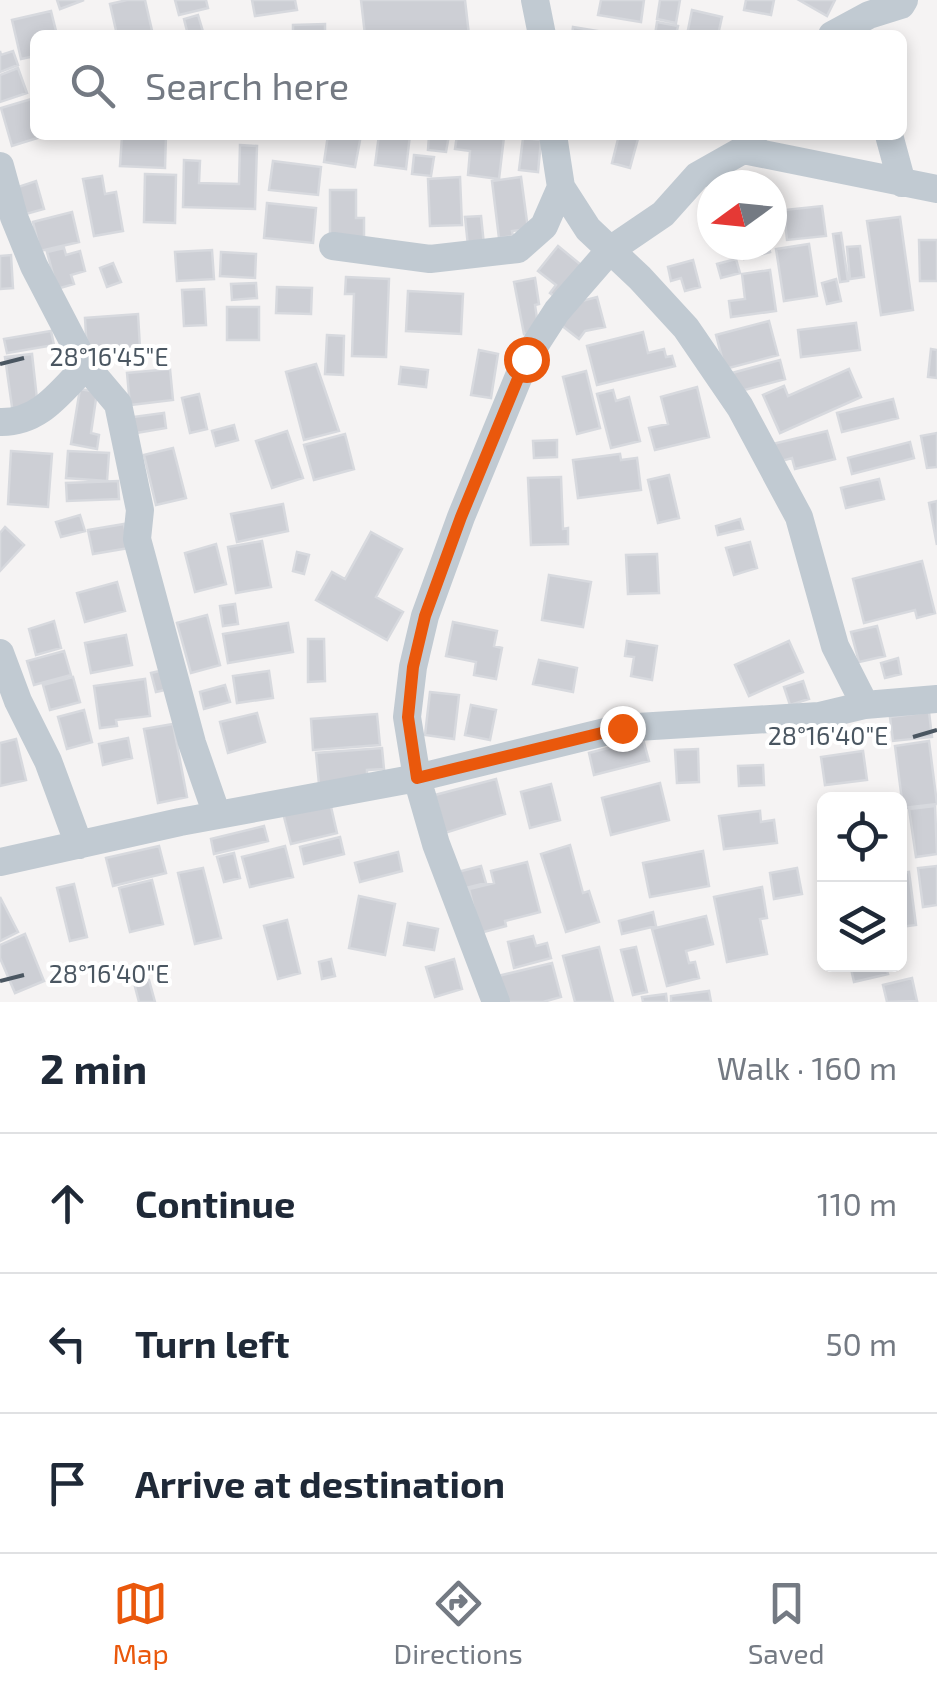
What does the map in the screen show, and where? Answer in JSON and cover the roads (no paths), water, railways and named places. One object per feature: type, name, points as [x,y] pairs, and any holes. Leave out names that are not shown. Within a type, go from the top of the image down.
[{"type":"street","points":[[535,0],[541,30]]},
{"type":"street","points":[[842,30],[901,5],[904,0]]},
{"type":"street","points":[[553,140],[560,186],[588,229],[686,328],[740,407],[799,517],[835,646],[865,705]]},
{"type":"street","points":[[890,140],[902,183]]},
{"type":"street","points":[[496,1002],[436,844],[417,778],[408,717],[413,667],[425,616],[526,359],[558,311],[610,250],[663,214],[697,176],[748,142],[937,189]]},
{"type":"street","points":[[0,166],[14,218],[34,266],[86,366],[118,404],[140,510],[138,538],[192,743],[216,815]]},
{"type":"street","points":[[333,246],[430,259],[518,248],[544,226],[560,186]]},
{"type":"street","points":[[0,422],[22,421],[39,414],[86,366]]},
{"type":"street","points":[[0,654],[48,761],[79,845]]},
{"type":"street","points":[[0,862],[216,815],[417,778],[622,728],[801,718],[865,705],[937,699]]}]
